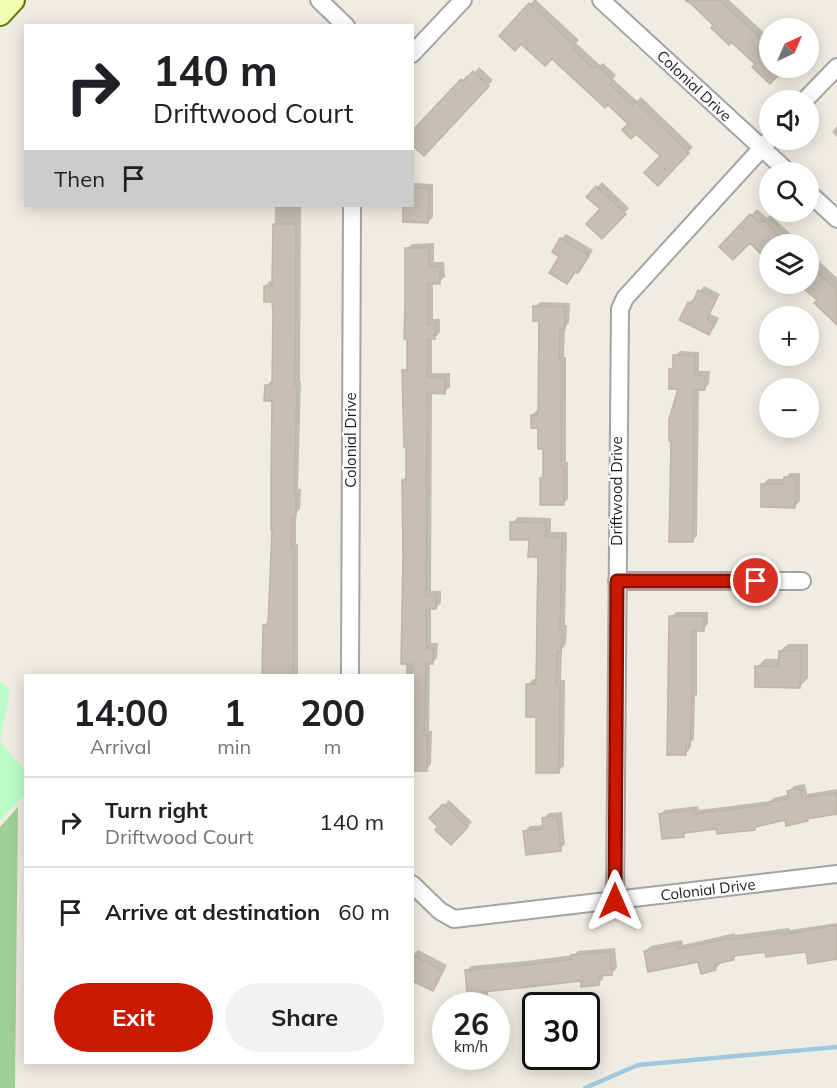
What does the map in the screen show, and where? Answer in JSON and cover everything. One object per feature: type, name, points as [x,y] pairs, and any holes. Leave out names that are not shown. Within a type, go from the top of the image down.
[{"type":"street","points":[[0,14],[13,0]]},
{"type":"street","points":[[319,0],[344,24]]},
{"type":"street","points":[[414,52],[463,0]]},
{"type":"street","name":"Colonial Drive","points":[[601,0],[759,138]]},
{"type":"street","points":[[815,90],[837,67]]},
{"type":"street","name":"Driftwood Drive","points":[[615,901],[620,309],[625,298],[759,150]]},
{"type":"street","name":"Colonial Drive","points":[[771,150],[780,162]]},
{"type":"street","points":[[819,202],[837,219]]},
{"type":"street","name":"Colonial Drive","points":[[350,674],[352,207]]},
{"type":"street","points":[[617,581],[802,580]]},
{"type":"street","name":"Colonial Drive","points":[[414,886],[440,911],[454,919],[837,874]]},
{"type":"green space","points":[[0,681],[10,690],[0,741]]},
{"type":"green space","points":[[0,742],[24,769],[24,796],[0,820]]},
{"type":"green space","points":[[18,807],[15,1088],[0,1088],[0,827]]},
{"type":"building","points":[[687,0],[719,0],[759,37],[759,74],[752,67],[755,64],[731,42],[729,45],[711,28],[713,25]]},
{"type":"building","points":[[529,3],[575,46],[572,49],[594,69],[597,66],[613,81],[610,84],[632,105],[635,101],[689,153],[658,186],[644,173],[660,156],[636,134],[631,139],[622,130],[628,124],[608,105],[605,108],[552,59],[545,66],[521,44],[515,51],[499,36]]},
{"type":"building","points":[[473,71],[489,86],[424,156],[414,147],[414,129],[461,79],[464,82]]},
{"type":"building","points":[[764,78],[776,78],[770,84]]},
{"type":"building","points":[[596,186],[626,214],[602,239],[586,224],[600,209],[586,197]]},
{"type":"building","points":[[414,188],[429,188],[428,223],[403,222],[403,207],[414,207]]},
{"type":"building","points":[[750,214],[760,223],[765,222],[777,234],[759,234],[759,252],[750,243],[733,260],[719,247]]},
{"type":"building","points":[[273,224],[296,224],[295,386],[297,386],[294,494],[296,494],[296,516],[292,516],[291,548],[294,548],[293,674],[262,674],[263,625],[268,625],[272,530],[272,401],[264,401],[265,385],[272,385],[273,312],[272,302],[264,302],[264,286],[272,286]]},
{"type":"building","points":[[560,238],[589,256],[578,273],[575,272],[567,284],[549,273],[559,257],[552,252]]},
{"type":"building","points":[[405,248],[429,248],[429,267],[440,267],[440,284],[428,284],[428,324],[435,324],[435,339],[428,339],[427,377],[445,378],[445,394],[427,393],[426,596],[436,596],[436,609],[426,609],[426,648],[433,648],[433,664],[426,664],[424,736],[427,736],[427,771],[414,771],[414,674],[412,674],[412,664],[401,664],[402,480],[406,480],[402,370],[407,370],[407,339],[404,339]]},
{"type":"building","points":[[819,274],[837,291],[837,325],[814,303],[817,300],[810,294],[819,294]]},
{"type":"building","points":[[698,290],[716,299],[707,319],[715,323],[709,335],[679,320],[688,302],[692,304]]},
{"type":"building","points":[[533,306],[565,307],[565,329],[560,329],[559,361],[562,361],[561,467],[564,467],[564,505],[540,505],[543,449],[538,449],[538,428],[531,428],[531,415],[538,415],[539,321],[533,321]]},
{"type":"building","points":[[673,355],[695,356],[694,375],[705,376],[705,390],[694,390],[693,542],[669,542],[671,441],[669,441],[669,419],[678,389],[669,389],[669,369],[673,369]]},
{"type":"building","points":[[784,477],[796,477],[795,508],[761,507],[761,484],[783,484]]},
{"type":"building","points":[[510,522],[546,523],[546,537],[562,538],[560,630],[562,630],[561,652],[557,651],[556,685],[560,685],[559,773],[536,773],[536,717],[526,717],[526,684],[536,684],[538,557],[528,557],[529,540],[510,540]]},
{"type":"building","points":[[669,616],[704,616],[704,631],[692,631],[690,746],[686,745],[686,755],[667,755]]},
{"type":"building","points":[[779,651],[801,651],[800,688],[755,687],[755,666],[778,667]]},
{"type":"building","points":[[800,788],[802,798],[837,793],[837,814],[807,819],[808,821],[786,826],[785,820],[755,827],[755,830],[717,834],[716,829],[684,833],[684,837],[662,839],[659,814],[694,810],[694,814],[768,805],[767,803],[789,798],[787,791]]},
{"type":"building","points":[[443,804],[468,827],[451,845],[435,830],[438,827],[429,818]]},
{"type":"building","points":[[557,816],[561,851],[526,855],[523,831],[543,829],[542,818]]},
{"type":"building","points":[[837,925],[837,959],[808,964],[806,952],[766,957],[765,952],[733,956],[734,960],[715,964],[716,970],[701,974],[698,962],[648,972],[644,951],[676,945],[677,949],[729,938],[730,940],[784,933],[784,935]]},
{"type":"building","points":[[610,952],[612,975],[598,976],[599,985],[581,987],[581,981],[467,992],[465,970],[572,959],[571,955]]},
{"type":"building","points":[[414,956],[443,971],[433,991],[414,982]]},
{"type":"waterway","points":[[585,1088],[638,1065],[837,1047]]},
{"type":"route","points":[[615,901],[617,581],[756,581]]}]
